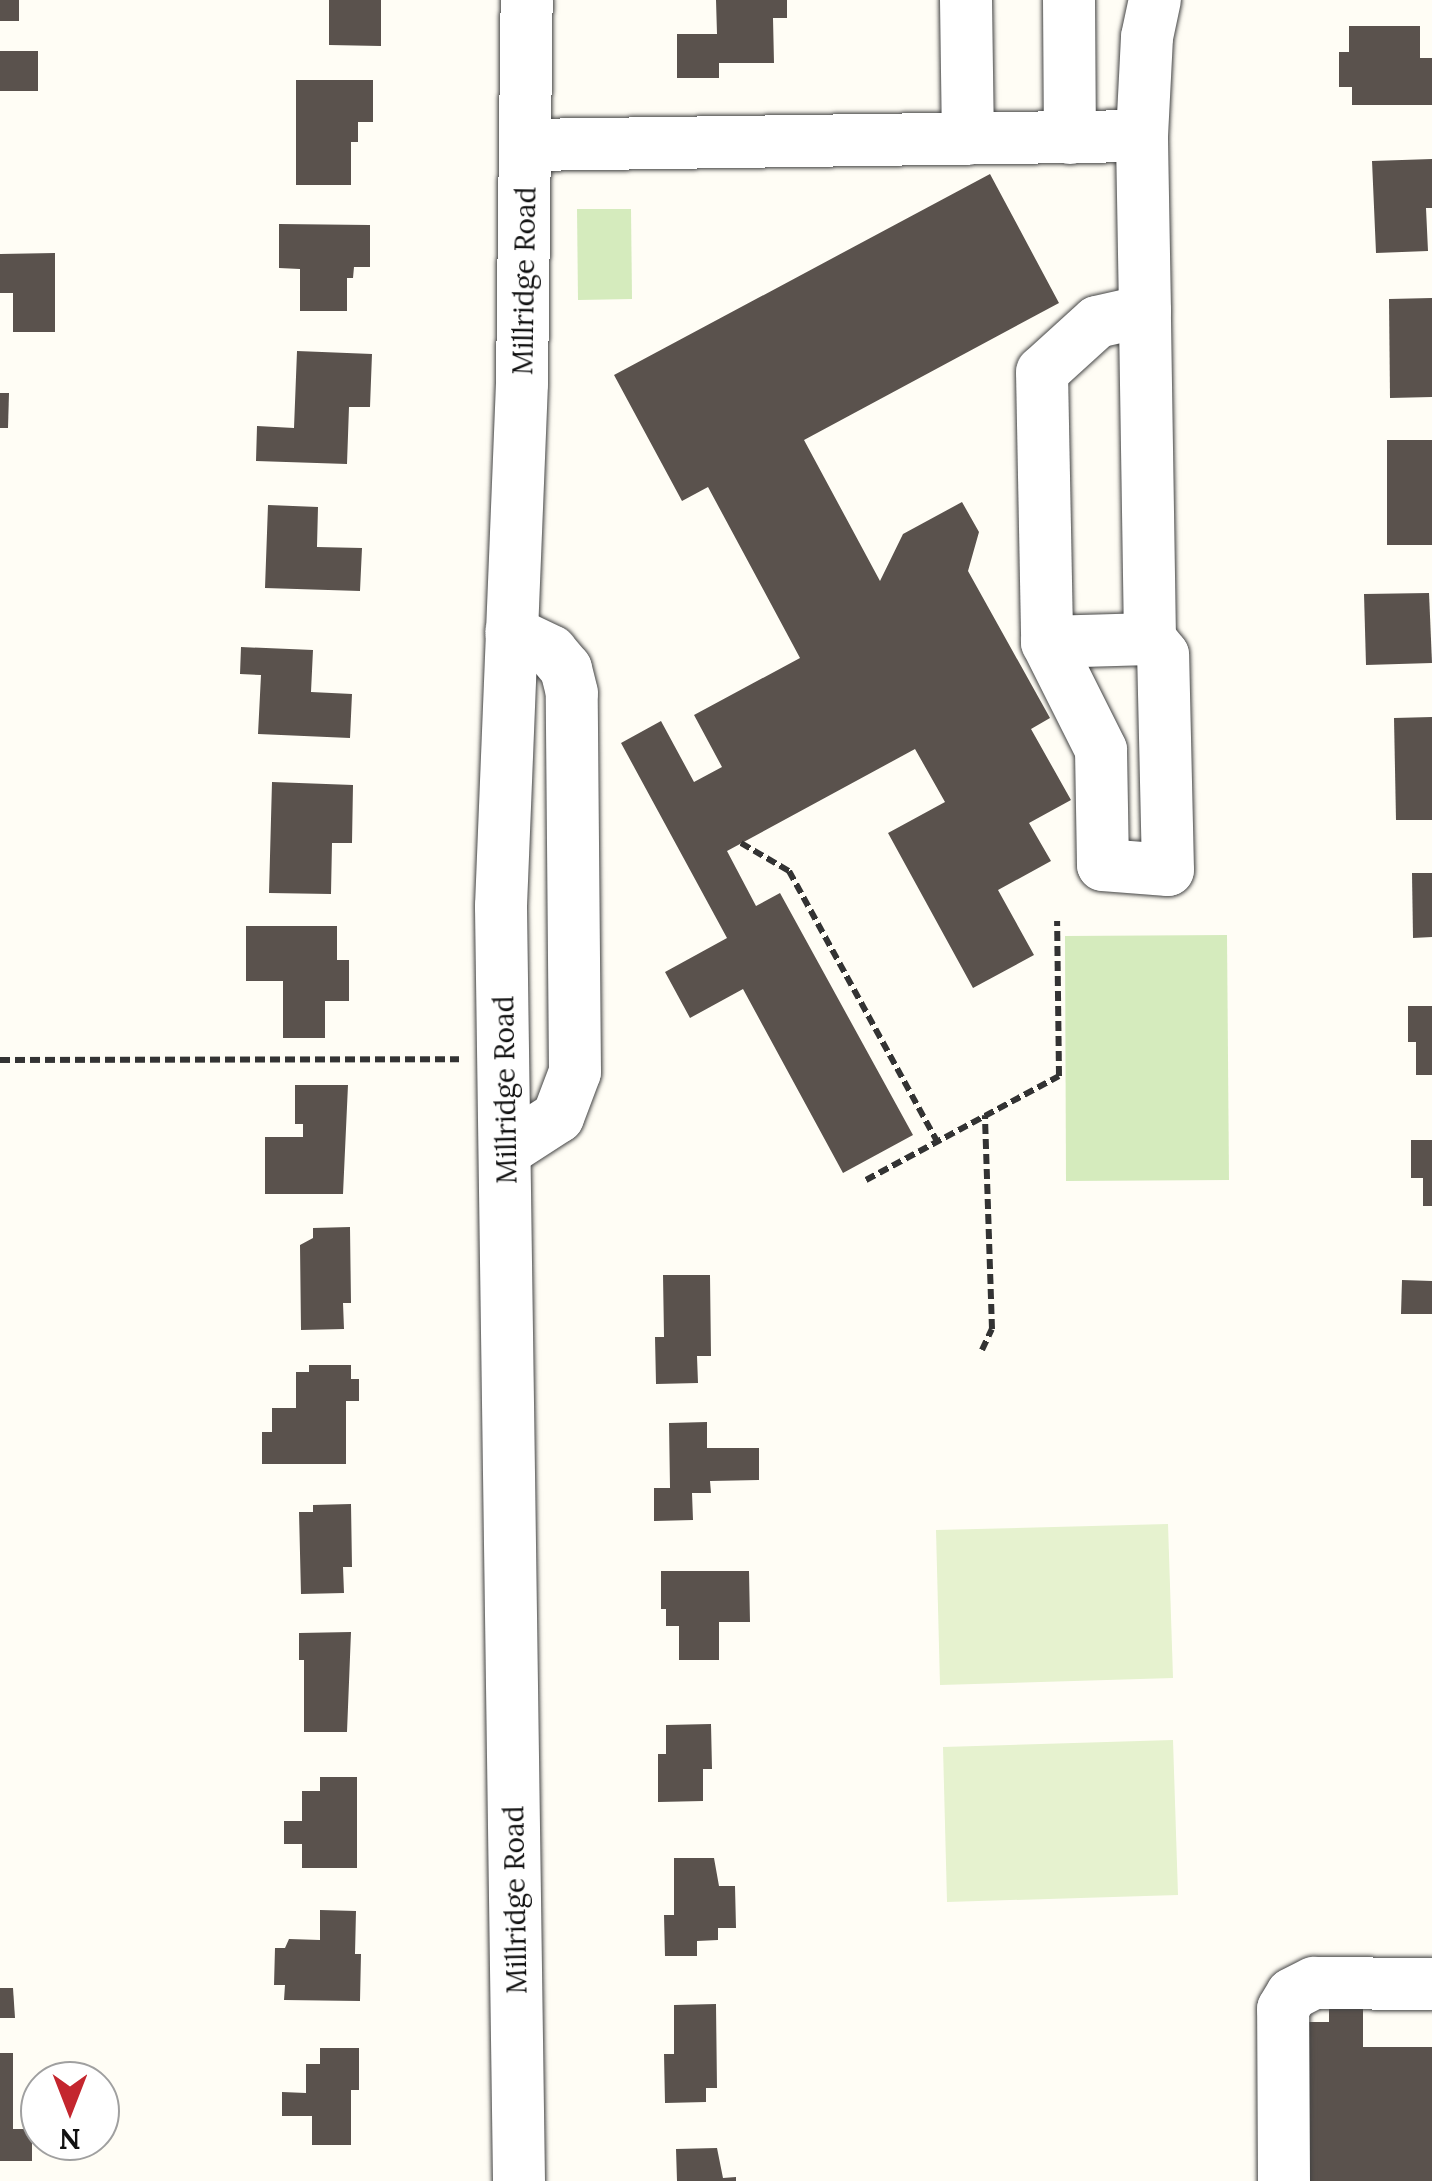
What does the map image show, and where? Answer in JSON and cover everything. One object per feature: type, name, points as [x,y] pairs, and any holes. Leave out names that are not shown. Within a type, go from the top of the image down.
[{"type":"street","name":"Millridge Road","points":[[519,2181],[501,906],[527,144],[527,0]]},
{"type":"street","points":[[966,0],[968,139]]},
{"type":"street","points":[[1069,0],[1070,138]]},
{"type":"street","points":[[1145,311],[1097,322],[1042,372],[1047,642],[1100,750],[1103,865],[1168,870],[1163,656],[1150,639],[1145,311],[1142,136],[1147,37],[1155,0]]},
{"type":"street","points":[[527,144],[1142,136]]},
{"type":"street","points":[[505,1152],[558,1117],[576,1072],[572,693],[566,669],[551,651],[511,632]]},
{"type":"street","points":[[1047,642],[1150,639]]},
{"type":"street","points":[[1284,2181],[1283,2009],[1292,1994],[1314,1983],[1432,1984]]},
{"type":"path","points":[[742,843],[789,871],[937,1142]]},
{"type":"path","points":[[866,1180],[1059,1076],[1056,920]]},
{"type":"path","points":[[0,1060],[459,1059]]},
{"type":"path","points":[[982,1350],[992,1329],[985,1115]]},
{"type":"green space","points":[[577,209],[631,209],[632,299],[578,300]]},
{"type":"green space","points":[[1227,935],[1229,1180],[1066,1181],[1065,936]]},
{"type":"green space","points":[[1168,1524],[1173,1678],[940,1685],[936,1530]]},
{"type":"green space","points":[[1173,1740],[1178,1895],[947,1902],[943,1747]]},
{"type":"building","points":[[0,0],[19,0],[19,21],[0,21]]},
{"type":"building","points":[[329,0],[381,0],[381,46],[329,45]]},
{"type":"building","points":[[716,0],[787,0],[787,18],[773,18],[774,63],[719,63],[719,78],[677,78],[677,34],[717,34]]},
{"type":"building","points":[[1349,26],[1420,26],[1420,58],[1432,58],[1432,105],[1352,105],[1352,87],[1339,87],[1339,52],[1349,52]]},
{"type":"building","points":[[0,51],[38,51],[38,91],[0,91]]},
{"type":"building","points":[[296,80],[373,80],[373,122],[358,122],[358,142],[351,142],[351,185],[296,185]]},
{"type":"building","points":[[1432,159],[1432,208],[1426,208],[1428,251],[1376,253],[1372,161]]},
{"type":"building","points":[[990,174],[1059,303],[804,440],[880,581],[903,534],[962,502],[979,532],[968,571],[1050,718],[1031,729],[1071,800],[1029,823],[1051,861],[998,890],[1034,955],[973,988],[888,833],[945,802],[915,749],[727,851],[756,906],[780,893],[913,1135],[843,1173],[743,989],[690,1018],[665,972],[727,938],[621,743],[661,721],[694,782],[722,767],[694,715],[800,658],[708,487],[682,501],[614,375]]},
{"type":"building","points":[[279,224],[370,225],[370,267],[354,267],[353,278],[347,278],[347,311],[300,311],[300,269],[279,268]]},
{"type":"building","points":[[55,253],[55,332],[13,332],[13,293],[0,293],[0,254]]},
{"type":"building","points":[[1432,298],[1432,397],[1390,398],[1389,299]]},
{"type":"building","points":[[297,351],[372,354],[370,407],[349,407],[347,464],[256,461],[257,426],[294,428]]},
{"type":"building","points":[[0,393],[9,393],[8,428],[0,428]]},
{"type":"building","points":[[1387,440],[1432,440],[1432,545],[1387,545]]},
{"type":"building","points":[[268,505],[318,507],[317,547],[362,548],[360,591],[265,588]]},
{"type":"building","points":[[1429,593],[1432,663],[1366,665],[1364,594]]},
{"type":"building","points":[[241,647],[313,650],[311,692],[352,694],[350,738],[258,734],[261,675],[240,674]]},
{"type":"building","points":[[1432,717],[1432,820],[1396,820],[1394,718]]},
{"type":"building","points":[[272,782],[353,785],[352,843],[332,843],[331,894],[269,893]]},
{"type":"building","points":[[1412,873],[1432,873],[1432,937],[1413,938]]},
{"type":"building","points":[[246,926],[337,926],[337,960],[349,960],[349,1001],[325,1001],[325,1038],[283,1038],[283,981],[246,981]]},
{"type":"building","points":[[1408,1006],[1432,1006],[1432,1075],[1416,1075],[1416,1042],[1408,1042]]},
{"type":"building","points":[[295,1085],[348,1085],[343,1194],[265,1194],[265,1137],[303,1137],[303,1124],[295,1124]]},
{"type":"building","points":[[1411,1140],[1432,1140],[1432,1206],[1423,1206],[1423,1178],[1411,1178]]},
{"type":"building","points":[[350,1227],[351,1303],[343,1303],[344,1329],[301,1330],[300,1245],[313,1238],[313,1228]]},
{"type":"building","points":[[663,1275],[710,1275],[711,1356],[697,1356],[698,1383],[656,1384],[655,1337],[664,1337]]},
{"type":"building","points":[[1402,1280],[1432,1281],[1432,1314],[1401,1314]]},
{"type":"building","points":[[309,1365],[351,1365],[351,1379],[359,1379],[359,1401],[346,1401],[346,1464],[262,1464],[262,1432],[272,1432],[272,1408],[296,1408],[296,1372],[309,1372]]},
{"type":"building","points":[[707,1422],[707,1448],[759,1448],[759,1480],[710,1481],[711,1493],[692,1493],[693,1520],[654,1521],[654,1488],[670,1488],[669,1423]]},
{"type":"building","points":[[351,1504],[352,1567],[343,1567],[344,1593],[301,1594],[299,1512],[313,1512],[313,1505]]},
{"type":"building","points":[[661,1571],[749,1571],[750,1622],[719,1622],[719,1660],[679,1660],[679,1626],[666,1626],[666,1609],[661,1609]]},
{"type":"building","points":[[351,1632],[347,1732],[304,1732],[304,1660],[299,1660],[299,1633]]},
{"type":"building","points":[[711,1724],[712,1769],[703,1769],[703,1801],[658,1802],[658,1754],[666,1754],[666,1725]]},
{"type":"building","points":[[320,1777],[357,1777],[357,1868],[302,1868],[302,1844],[284,1844],[284,1821],[302,1821],[302,1791],[320,1791]]},
{"type":"building","points":[[674,1858],[714,1858],[719,1886],[735,1886],[736,1928],[718,1928],[718,1940],[697,1941],[697,1956],[665,1956],[664,1915],[674,1915]]},
{"type":"building","points":[[320,1910],[356,1911],[355,1954],[361,1954],[360,2001],[284,2000],[285,1985],[274,1985],[275,1948],[285,1948],[289,1939],[320,1940]]},
{"type":"building","points":[[0,1988],[13,1988],[15,2018],[0,2018]]},
{"type":"building","points":[[1329,1999],[1363,1999],[1363,2047],[1432,2047],[1432,2181],[1305,2181],[1305,2022],[1329,2022]]},
{"type":"building","points":[[716,2004],[717,2088],[706,2088],[706,2102],[665,2103],[664,2054],[674,2054],[674,2005]]},
{"type":"building","points":[[320,2048],[359,2048],[359,2090],[351,2090],[351,2145],[312,2145],[312,2116],[282,2116],[282,2092],[306,2093],[306,2064],[320,2064]]},
{"type":"building","points":[[0,2053],[13,2053],[13,2129],[20,2129],[20,2161],[0,2161]]},
{"type":"building","points":[[717,2148],[723,2178],[736,2177],[736,2181],[677,2181],[676,2149]]}]
